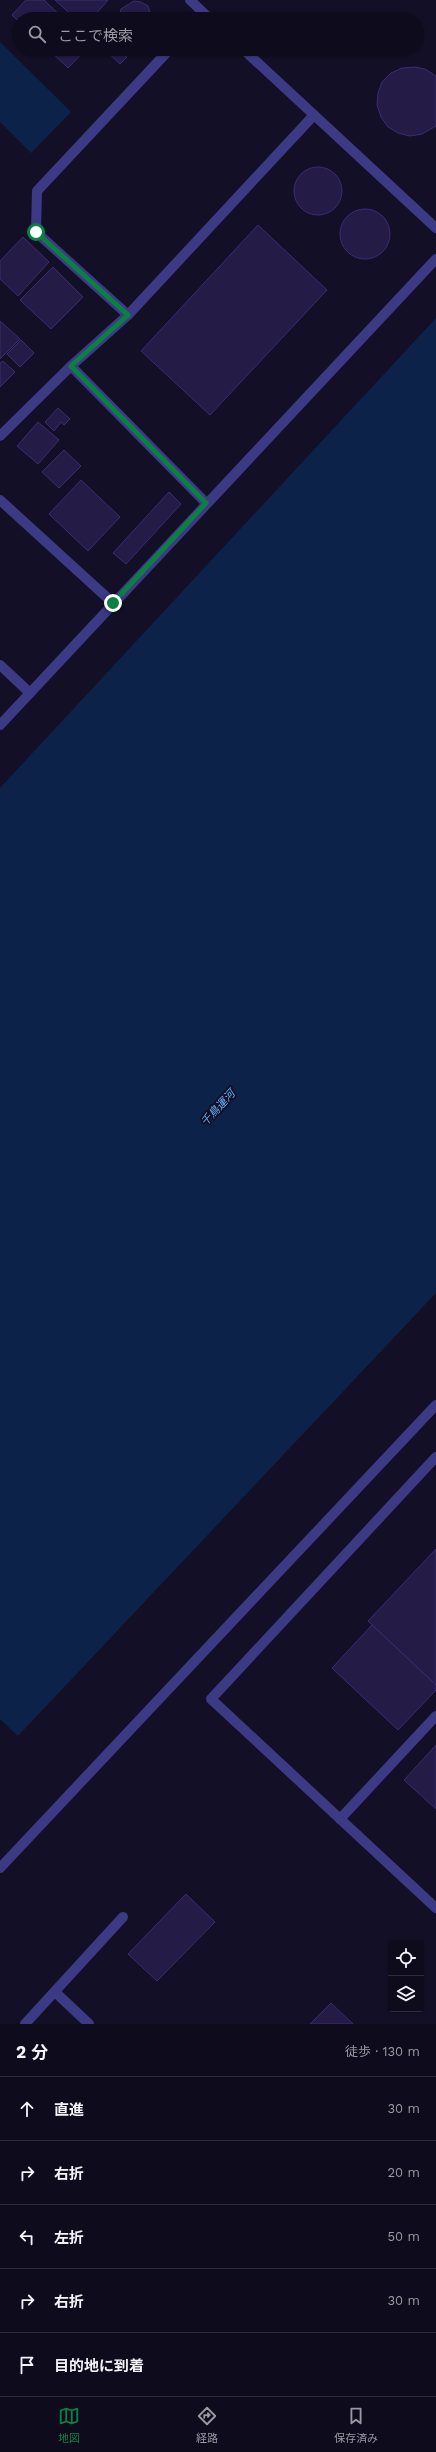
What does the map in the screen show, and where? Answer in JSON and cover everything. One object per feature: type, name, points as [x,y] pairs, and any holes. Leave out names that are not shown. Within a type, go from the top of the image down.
[{"type":"street","points":[[190,0],[200,12]]},
{"type":"street","points":[[128,315],[36,232],[37,191],[163,56]]},
{"type":"street","points":[[251,56],[436,228]]},
{"type":"street","points":[[0,436],[71,366],[128,315],[314,115]]},
{"type":"street","points":[[0,725],[206,503],[436,259]]},
{"type":"street","points":[[71,366],[206,503]]},
{"type":"street","points":[[0,500],[113,603]]},
{"type":"street","points":[[0,665],[30,693]]},
{"type":"street","points":[[0,1868],[436,1405]]},
{"type":"street","points":[[436,1457],[211,1699],[436,1908]]},
{"type":"street","points":[[340,1819],[436,1716]]},
{"type":"street","points":[[25,2024],[123,1918]]},
{"type":"street","points":[[54,1992],[89,2024]]},
{"type":"water","points":[[0,42],[12,54],[12,56],[14,56],[71,112],[31,153],[0,122]]},
{"type":"water","name":"千鳥運河","points":[[436,318],[436,1293],[18,1736],[0,1719],[0,788]]},
{"type":"building","points":[[26,0],[44,0],[57,12],[15,12]]},
{"type":"building","points":[[55,0],[108,0],[98,12],[68,12]]},
{"type":"building","points":[[134,1],[141,2],[148,6],[150,12],[120,12],[121,9]]},
{"type":"building","points":[[55,56],[79,56],[68,68]]},
{"type":"building","points":[[111,56],[127,57],[120,64]]},
{"type":"building","points":[[414,67],[425,69],[436,76],[436,126],[422,134],[410,136],[398,133],[388,127],[381,117],[377,105],[378,93],[382,82],[391,73],[402,68]]},
{"type":"building","points":[[313,167],[323,167],[332,171],[338,177],[341,182],[341,200],[332,211],[323,215],[313,215],[304,211],[298,205],[294,196],[294,186],[298,177],[304,171]]},
{"type":"building","points":[[360,209],[370,209],[383,216],[390,229],[390,239],[383,252],[370,259],[360,259],[351,255],[344,248],[340,239],[340,229],[344,220],[351,213]]},
{"type":"building","points":[[258,225],[327,290],[210,415],[141,351]]},
{"type":"building","points":[[23,237],[49,262],[18,296],[0,279],[0,261]]},
{"type":"building","points":[[53,267],[83,297],[51,329],[20,300]]},
{"type":"building","points":[[0,321],[20,339],[0,359]]},
{"type":"building","points":[[21,340],[34,353],[20,367],[7,354]]},
{"type":"building","points":[[3,361],[15,372],[0,387],[0,363]]},
{"type":"building","points":[[58,408],[70,419],[64,425],[61,422],[54,431],[45,422]]},
{"type":"building","points":[[38,422],[59,440],[38,464],[17,446]]},
{"type":"building","points":[[64,450],[81,466],[59,488],[42,472]]},
{"type":"building","points":[[81,480],[120,517],[88,551],[49,514]]},
{"type":"building","points":[[169,492],[181,504],[126,564],[113,553]]},
{"type":"building","points":[[436,1549],[436,1685],[368,1621]]},
{"type":"building","points":[[372,1625],[436,1685],[436,1690],[398,1730],[332,1668]]},
{"type":"building","points":[[436,1745],[436,1809],[404,1780]]},
{"type":"building","points":[[186,1894],[215,1922],[157,1981],[128,1954]]},
{"type":"building","points":[[331,2003],[353,2024],[310,2024]]},
{"type":"route","points":[[36,232],[128,315],[71,366],[206,503],[113,603]]}]
